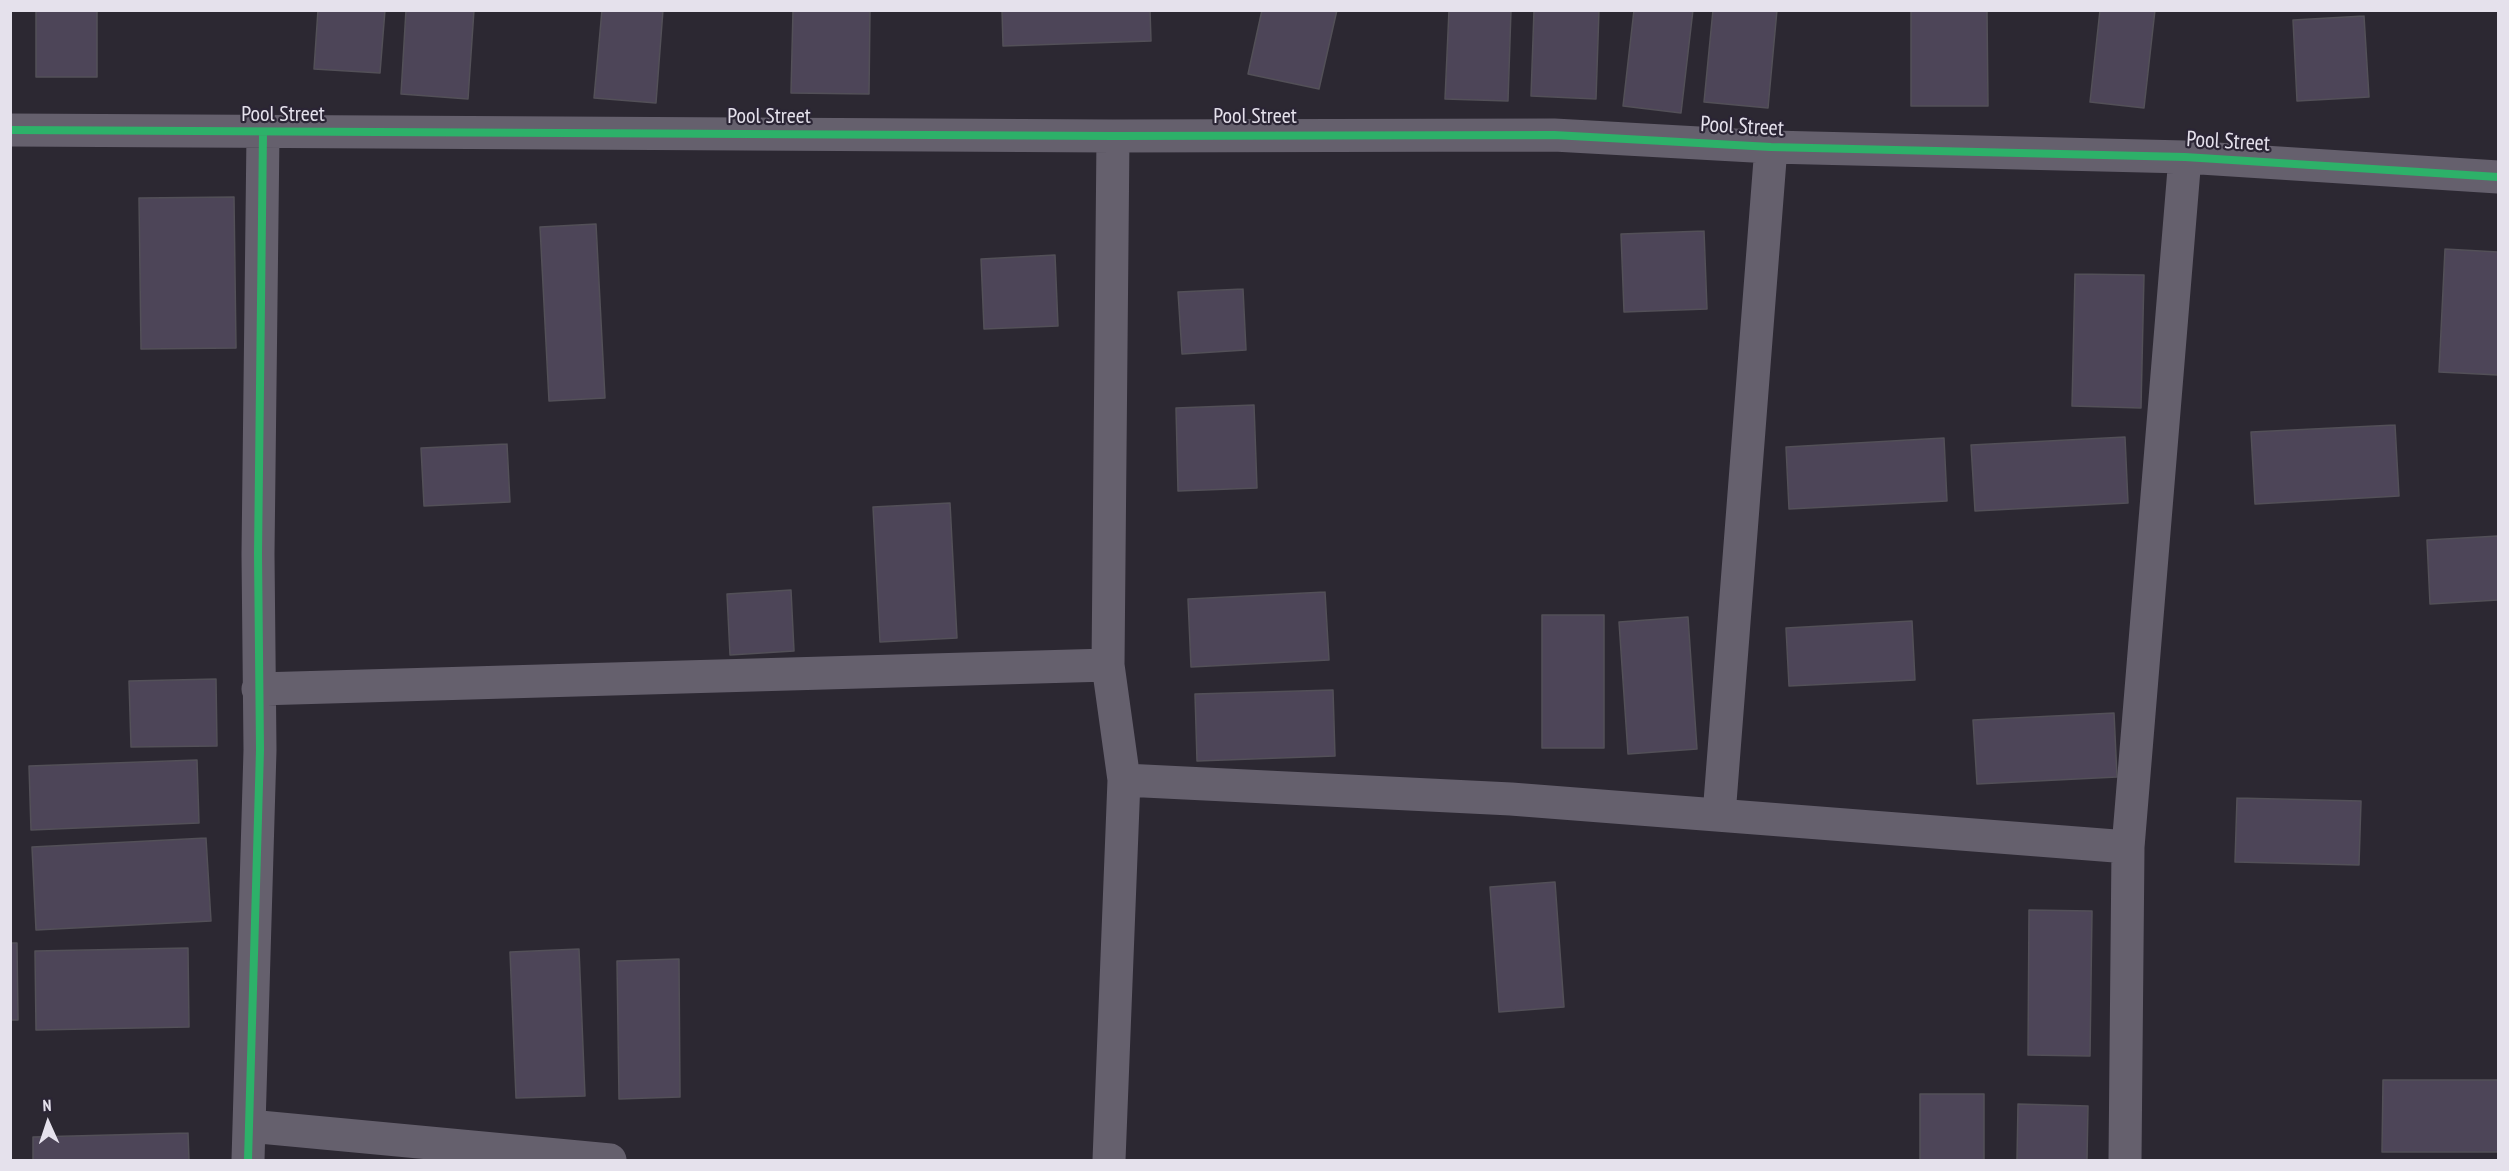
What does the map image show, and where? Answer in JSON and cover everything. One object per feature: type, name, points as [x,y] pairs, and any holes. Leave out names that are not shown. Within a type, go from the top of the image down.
[{"type":"street","name":"Pool Street","points":[[10,130],[1113,136],[1554,135],[1771,147],[2186,157],[2499,177]]},
{"type":"street","points":[[248,1161],[260,750],[258,689],[262,133]]},
{"type":"street","points":[[1109,1161],[1124,780],[1108,665],[1113,136]]},
{"type":"street","points":[[1719,815],[1771,147]]},
{"type":"street","points":[[2125,1161],[2128,848],[2186,157]]},
{"type":"street","points":[[258,689],[1108,665]]},
{"type":"street","points":[[1124,780],[1511,799],[2128,848]]},
{"type":"street","points":[[249,1126],[610,1161]]},
{"type":"building","points":[[36,10],[97,10],[97,77],[36,77]]},
{"type":"building","points":[[318,10],[385,10],[380,73],[314,69]]},
{"type":"building","points":[[406,10],[474,10],[468,99],[401,94]]},
{"type":"building","points":[[602,10],[663,10],[656,103],[594,98]]},
{"type":"building","points":[[793,10],[870,10],[869,94],[791,93]]},
{"type":"building","points":[[1002,10],[1150,10],[1151,41],[1003,46]]},
{"type":"building","points":[[1262,10],[1337,10],[1319,89],[1248,74]]},
{"type":"building","points":[[1449,10],[1511,10],[1508,101],[1445,99]]},
{"type":"building","points":[[1534,10],[1599,10],[1596,99],[1531,96]]},
{"type":"building","points":[[1634,10],[1693,10],[1681,113],[1623,106]]},
{"type":"building","points":[[1713,10],[1777,10],[1768,108],[1704,102]]},
{"type":"building","points":[[1911,10],[1987,10],[1988,106],[1911,106]]},
{"type":"building","points":[[2100,10],[2155,10],[2144,108],[2090,102]]},
{"type":"building","points":[[2364,16],[2369,97],[2297,101],[2293,20]]},
{"type":"building","points":[[234,197],[236,348],[141,349],[139,198]]},
{"type":"building","points":[[596,224],[605,398],[549,401],[540,227]]},
{"type":"building","points":[[1704,231],[1707,309],[1624,312],[1621,234]]},
{"type":"building","points":[[2445,249],[2498,252],[2498,375],[2439,372]]},
{"type":"building","points":[[1055,255],[1058,326],[984,329],[981,259]]},
{"type":"building","points":[[2075,274],[2144,275],[2141,408],[2072,406]]},
{"type":"building","points":[[1243,289],[1246,350],[1182,354],[1178,292]]},
{"type":"building","points":[[1254,405],[1257,488],[1178,491],[1176,408]]},
{"type":"building","points":[[2395,425],[2399,496],[2255,504],[2251,432]]},
{"type":"building","points":[[2125,437],[2128,503],[1975,511],[1971,445]]},
{"type":"building","points":[[1944,438],[1947,501],[1789,509],[1786,447]]},
{"type":"building","points":[[507,444],[510,502],[424,506],[421,448]]},
{"type":"building","points":[[950,503],[957,638],[880,642],[873,507]]},
{"type":"building","points":[[2498,536],[2498,600],[2430,604],[2427,540]]},
{"type":"building","points":[[791,590],[794,651],[730,655],[727,594]]},
{"type":"building","points":[[1325,592],[1329,660],[1191,667],[1188,599]]},
{"type":"building","points":[[1542,615],[1604,615],[1604,748],[1542,748]]},
{"type":"building","points":[[1688,617],[1697,749],[1628,754],[1619,622]]},
{"type":"building","points":[[1912,621],[1915,680],[1789,686],[1786,628]]},
{"type":"building","points":[[216,679],[217,746],[131,747],[129,681]]},
{"type":"building","points":[[1333,690],[1335,756],[1197,761],[1195,694]]},
{"type":"building","points":[[2114,713],[2117,777],[1977,784],[1973,720]]},
{"type":"building","points":[[197,760],[199,823],[31,830],[29,766]]},
{"type":"building","points":[[2237,798],[2361,801],[2359,865],[2235,862]]},
{"type":"building","points":[[206,838],[211,921],[36,930],[32,847]]},
{"type":"building","points":[[1555,882],[1564,1007],[1499,1012],[1490,887]]},
{"type":"building","points":[[2029,910],[2092,911],[2090,1056],[2028,1055]]},
{"type":"building","points":[[10,943],[17,943],[18,1020],[10,1020]]},
{"type":"building","points":[[188,948],[189,1027],[36,1030],[35,951]]},
{"type":"building","points":[[579,949],[585,1096],[516,1098],[510,952]]},
{"type":"building","points":[[679,959],[680,1097],[619,1099],[617,961]]},
{"type":"building","points":[[2383,1080],[2498,1080],[2498,1152],[2382,1152]]},
{"type":"building","points":[[1920,1094],[1984,1094],[1984,1160],[1920,1160]]},
{"type":"building","points":[[2018,1104],[2088,1106],[2087,1160],[2017,1160]]},
{"type":"building","points":[[188,1133],[189,1160],[33,1160],[33,1137]]},
{"type":"cycle path","points":[[10,130],[1113,136],[1554,135],[1771,147],[2185,157],[2498,177]]},
{"type":"cycle path","points":[[248,1160],[260,750],[258,554],[263,133]]}]
